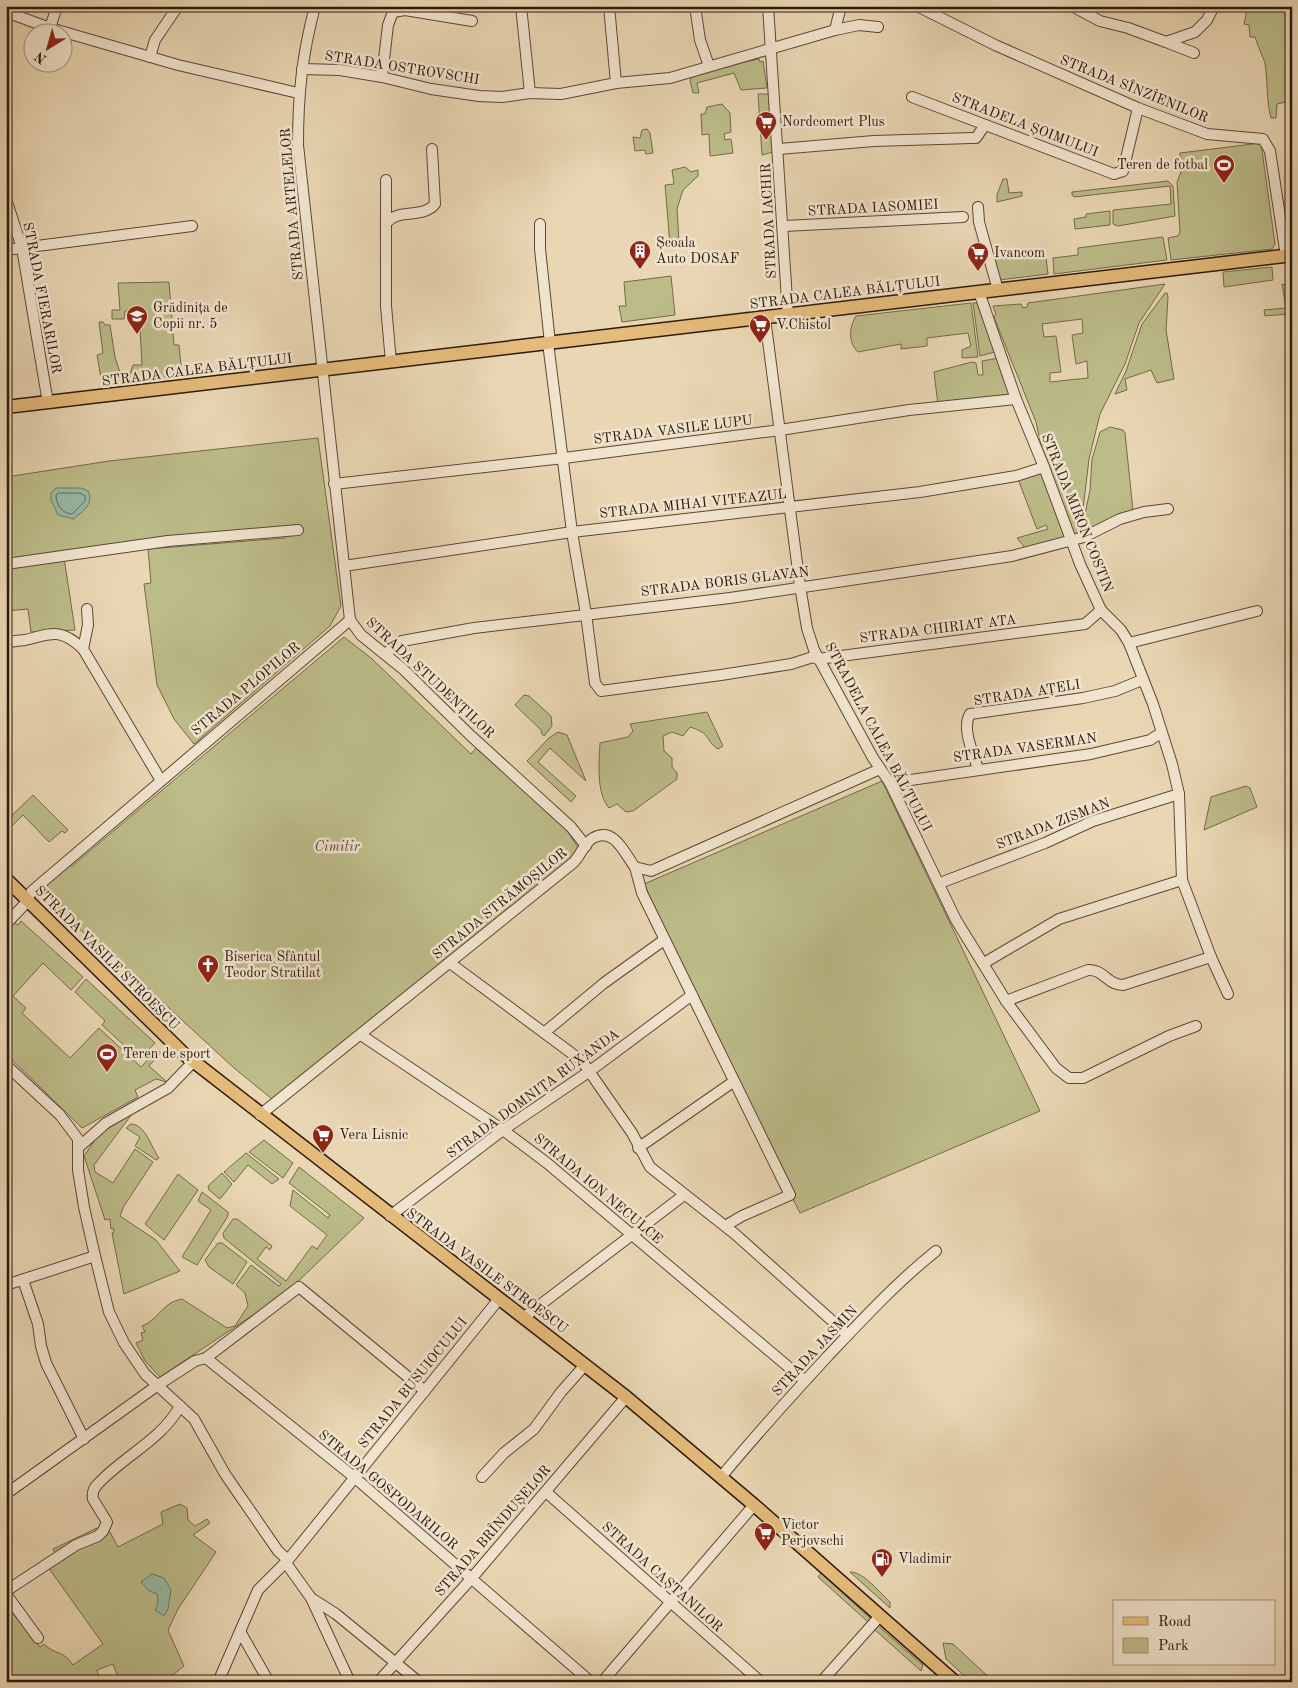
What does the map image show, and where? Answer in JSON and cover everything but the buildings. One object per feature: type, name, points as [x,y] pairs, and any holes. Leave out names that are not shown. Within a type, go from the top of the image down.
[{"type":"main road","name":"STRADA CALEA BĂLȚULUI","points":[[6,407],[788,316],[1289,255]]},
{"type":"main road","name":"STRADA VASILE STROESCU","points":[[6,879],[193,1062],[626,1397],[754,1505],[955,1682]]},
{"type":"street","points":[[52,22],[57,6]]},
{"type":"street","points":[[150,57],[155,40],[178,6]]},
{"type":"street","name":"STRADA ARTELELOR","points":[[315,6],[306,41],[298,93],[299,153],[321,370]]},
{"type":"street","points":[[521,6],[530,93]]},
{"type":"street","points":[[609,6],[616,83]]},
{"type":"street","points":[[695,6],[700,40],[709,66]]},
{"type":"street","name":"STRADA IACHIR","points":[[768,6],[784,226],[788,316]]},
{"type":"street","points":[[835,30],[841,6]]},
{"type":"street","name":"STRADA SÎNZÎENILOR","points":[[917,6],[995,46],[1138,108],[1207,134],[1258,137],[1267,143],[1289,255]]},
{"type":"street","points":[[1072,6],[1100,21],[1128,28],[1194,53]]},
{"type":"street","points":[[1166,42],[1195,32],[1207,20],[1214,6]]},
{"type":"street","points":[[382,77],[388,25],[393,12],[405,10],[472,21]]},
{"type":"street","points":[[6,12],[34,22]]},
{"type":"street","name":"STRADA OSTROVSCHI","points":[[302,69],[325,68],[382,77],[431,89],[479,96],[502,97],[530,93],[562,94],[616,83],[670,78],[835,30],[860,25],[878,27]]},
{"type":"street","points":[[72,34],[150,57],[298,93]]},
{"type":"street","name":"STRADELA ȘOIMULUI","points":[[912,97],[1105,171],[1120,174],[1125,165],[1138,108]]},
{"type":"street","points":[[779,149],[874,141],[976,138],[985,125]]},
{"type":"street","points":[[387,222],[398,214],[424,211],[435,204],[432,149]]},
{"type":"street","points":[[386,180],[386,306],[391,362]]},
{"type":"street","name":"STRADA FIERARILOR","points":[[6,200],[22,248],[48,403]]},
{"type":"street","points":[[978,207],[981,229],[998,290]]},
{"type":"street","name":"STRADA IASOMIEI","points":[[784,226],[963,217]]},
{"type":"street","points":[[540,224],[540,249],[549,343],[572,532],[586,614]]},
{"type":"street","points":[[6,250],[192,226]]},
{"type":"street","name":"STRADA MIRON COSTIN","points":[[979,292],[1016,399],[1044,467],[1080,564],[1101,610],[1122,630],[1130,643],[1142,680],[1153,704],[1172,764],[1178,794],[1182,880],[1211,957],[1228,994]]},
{"type":"street","name":"STRADELA CALEA BĂLȚULUI","points":[[765,318],[789,508],[807,628],[818,659],[880,769],[890,783],[940,883],[956,920],[1006,1001],[1062,1075],[1076,1080],[1196,1026]]},
{"type":"street","name":"STRADA STUDENȚILOR","points":[[321,370],[350,620],[361,635],[385,654],[571,827],[586,846]]},
{"type":"street","name":"STRADA VASILE LUPU","points":[[334,484],[564,458],[780,430],[909,410],[1016,399]]},
{"type":"street","name":"STRADA MIHAI VITEAZUL","points":[[344,566],[572,532],[920,492],[1016,476],[1044,467]]},
{"type":"street","name":"STRADA BORIS GLAVAN","points":[[385,654],[402,641],[474,628],[730,598],[800,586],[1012,556],[1092,534],[1120,519],[1144,512],[1168,509]]},
{"type":"street","points":[[6,564],[168,542],[298,530]]},
{"type":"street","points":[[82,648],[88,625],[88,609]]},
{"type":"street","name":"STRADA CHIRIAT ATA","points":[[586,614],[595,683],[598,688],[607,691],[791,664],[813,657],[818,659],[1085,624],[1101,610]]},
{"type":"street","points":[[1130,643],[1258,611]]},
{"type":"street","name":"STRADA PLOPILOR","points":[[6,924],[28,900],[32,891],[350,620]]},
{"type":"street","points":[[6,645],[12,641],[49,632],[71,639],[82,648],[160,780]]},
{"type":"street","name":"STRADA AȚELI","points":[[978,769],[968,731],[970,714],[1083,698],[1115,691],[1142,680]]},
{"type":"street","name":"STRADA VASERMAN","points":[[890,783],[1091,754],[1150,740],[1161,733]]},
{"type":"street","points":[[725,1226],[742,1216],[790,1195],[664,940],[642,893],[636,867],[651,871],[663,867],[880,769]]},
{"type":"street","name":"STRADA ZISMAN","points":[[940,883],[1045,843],[1093,821],[1178,794]]},
{"type":"street","name":"STRADA STRĂMOȘILOR","points":[[260,1115],[578,859],[592,838],[601,836],[615,840],[621,844],[636,867]]},
{"type":"street","points":[[984,963],[1059,919],[1182,880]]},
{"type":"street","points":[[546,1032],[604,983],[664,940]]},
{"type":"street","points":[[1006,1001],[1088,970],[1097,971],[1111,983],[1123,985],[1211,957]]},
{"type":"street","points":[[450,963],[546,1032],[582,1061],[632,1133],[638,1148],[650,1166],[725,1226],[811,1300],[848,1335]]},
{"type":"street","name":"STRADA DOMNIȚA RUXANDA","points":[[390,1216],[503,1130],[590,1071],[692,995]]},
{"type":"street","name":"STRADA ION NECULCE","points":[[361,1035],[503,1130],[573,1184],[805,1381]]},
{"type":"street","points":[[79,1147],[106,1123],[168,1088],[193,1062]]},
{"type":"street","points":[[6,1065],[60,1115],[74,1133],[79,1147],[78,1170],[84,1207],[109,1312],[116,1328],[140,1366],[194,1419],[225,1474],[311,1598],[350,1682]]},
{"type":"street","points":[[638,1148],[733,1082]]},
{"type":"street","points":[[524,1318],[684,1195]]},
{"type":"street","name":"STRADA JASMIN","points":[[721,1477],[848,1335],[910,1271],[936,1251]]},
{"type":"street","points":[[6,1285],[95,1256]]},
{"type":"street","points":[[23,1280],[38,1324],[46,1363],[84,1438]]},
{"type":"street","points":[[6,1494],[158,1385],[195,1361],[206,1358],[299,1287],[426,1391]]},
{"type":"street","name":"STRADA BUSUIOCULUI","points":[[218,1682],[241,1633],[258,1590],[287,1562],[354,1477],[426,1391],[450,1357],[499,1299]]},
{"type":"street","name":"STRADA GOSPODARILOR","points":[[206,1358],[354,1477],[592,1682]]},
{"type":"street","points":[[482,1477],[504,1453],[534,1429],[561,1392],[585,1366]]},
{"type":"street","name":"STRADA BRÎNDUȘELOR","points":[[378,1682],[471,1579],[626,1397]]},
{"type":"street","points":[[38,1638],[6,1592],[76,1545],[98,1536],[103,1531],[107,1522],[93,1499],[96,1486],[153,1439],[165,1427],[180,1406]]},
{"type":"street","name":"STRADA CAȘTANILOR","points":[[546,1492],[761,1682]]},
{"type":"street","points":[[602,1682],[754,1505]]},
{"type":"street","points":[[311,1598],[325,1605],[419,1682]]},
{"type":"street","points":[[821,1682],[880,1616]]},
{"type":"street","points":[[241,1633],[269,1682]]},
{"type":"green space","points":[[1242,6],[1292,6],[1290,101],[1277,104],[1276,118],[1271,118],[1269,111],[1265,63],[1255,37],[1250,37],[1249,25],[1244,24],[1247,10]]},
{"type":"green space","points":[[759,59],[760,62],[763,61],[767,88],[741,90],[734,73],[697,83],[699,93],[693,93],[691,77],[719,67]]},
{"type":"green space","points":[[758,94],[769,94],[773,149],[773,152],[762,155]]},
{"type":"green space","points":[[722,104],[730,113],[731,132],[724,134],[725,140],[731,139],[733,153],[710,156],[709,134],[702,135],[701,114],[705,114],[707,107]]},
{"type":"green space","points":[[647,129],[650,133],[653,153],[646,154],[645,150],[635,151],[633,137],[640,138],[642,130]]},
{"type":"green space","points":[[1261,143],[1275,244],[1272,249],[1171,260],[1168,238],[1178,236],[1180,232],[1177,182],[1181,172],[1180,153]]},
{"type":"green space","points":[[685,167],[691,172],[698,170],[698,176],[683,190],[677,209],[679,242],[670,245],[665,185],[674,184],[672,170]]},
{"type":"green space","points":[[1003,179],[1007,179],[1009,193],[1022,192],[1022,196],[997,202],[997,195]]},
{"type":"green space","points":[[1168,181],[1173,186],[1175,216],[1118,226],[1113,224],[1113,210],[1171,204],[1170,186],[1074,197],[1072,195],[1072,192]]},
{"type":"green space","points":[[1110,211],[1110,225],[1075,229],[1074,219],[1086,217],[1086,214]]},
{"type":"green space","points":[[1163,237],[1167,260],[1054,274],[1053,258],[1078,255],[1078,248]]},
{"type":"green space","points":[[1033,252],[1034,259],[1046,258],[1048,274],[999,280],[995,261],[997,256]]},
{"type":"green space","points":[[1272,267],[1273,280],[1224,287],[1223,272]]},
{"type":"green space","points":[[671,276],[675,315],[622,322],[619,306],[626,306],[624,282]]},
{"type":"green space","name":"Grădinița de Copii nr. 5","points":[[169,282],[174,345],[179,345],[182,375],[128,381],[133,365],[142,365],[139,311],[125,311],[124,319],[112,319],[112,310],[120,310],[118,283]]},
{"type":"green space","points":[[1165,284],[1139,323],[1125,364],[1100,414],[1089,459],[1081,527],[1074,536],[1042,450],[1036,422],[994,317],[996,314],[993,306],[1021,304],[1023,308],[1027,307],[1028,303]],"holes":[[[1082,319],[1083,333],[1072,335],[1076,364],[1087,361],[1088,378],[1050,382],[1050,373],[1061,372],[1056,336],[1044,337],[1042,324]]]},
{"type":"green space","points":[[1282,284],[1290,286],[1291,302],[1288,314],[1265,316],[1264,310],[1286,308]]},
{"type":"green space","points":[[1165,293],[1167,293],[1168,297],[1166,330],[1174,379],[1157,383],[1151,370],[1125,379],[1127,390],[1115,394],[1126,371],[1142,324]]},
{"type":"green space","points":[[971,303],[978,357],[962,358],[962,350],[971,346],[968,333],[927,338],[927,346],[901,349],[901,344],[858,352],[852,344],[851,330],[856,316]]},
{"type":"green space","points":[[973,303],[979,303],[995,352],[980,356]]},
{"type":"green space","points":[[99,322],[110,325],[115,357],[123,382],[102,384],[97,355],[103,353]]},
{"type":"green space","points":[[999,358],[1010,394],[1007,396],[938,405],[934,372],[972,362],[976,363],[978,375],[983,375],[982,361]]},
{"type":"green space","points":[[1110,427],[1123,430],[1125,433],[1133,511],[1081,533],[1090,490],[1092,459],[1100,432]]},
{"type":"green space","points":[[318,438],[341,606],[330,626],[194,744],[174,719],[157,685],[144,584],[151,583],[148,549],[285,538],[284,527],[63,551],[75,630],[31,632],[28,609],[6,611],[6,477],[109,461]]},
{"type":"green space","points":[[1042,471],[1068,536],[1025,548],[1017,538],[1048,529],[1046,525],[1037,529],[1018,479]]},
{"type":"green space","name":"Cimitir","points":[[344,637],[371,658],[471,754],[476,748],[562,822],[578,848],[576,854],[272,1099],[234,1068],[105,949],[102,951],[39,889],[69,865],[72,866]]},
{"type":"green space","points":[[524,695],[529,696],[551,716],[552,726],[544,736],[541,733],[542,731],[515,705]]},
{"type":"green space","points":[[707,712],[723,746],[718,749],[702,732],[690,727],[683,736],[672,732],[663,736],[664,751],[672,758],[672,767],[677,773],[677,779],[633,811],[626,812],[617,804],[609,808],[600,786],[600,743],[628,737],[633,731],[630,724]]},
{"type":"green space","points":[[558,732],[567,735],[586,781],[550,748],[538,762],[576,796],[571,802],[527,761],[549,738]]},
{"type":"green space","points":[[882,781],[1040,1111],[800,1213],[756,1125],[644,884]]},
{"type":"green space","points":[[1246,786],[1250,788],[1257,807],[1204,830],[1211,797]]},
{"type":"green space","points":[[33,795],[68,830],[65,833],[62,831],[49,842],[23,815],[6,832],[6,821]]},
{"type":"green space","points":[[21,921],[83,977],[71,990],[43,963],[13,996],[26,1008],[22,1013],[70,1058],[99,1028],[141,1067],[157,1050],[161,1053],[149,1066],[167,1082],[156,1079],[135,1090],[138,1097],[82,1128],[6,1054],[6,931],[15,923],[18,925]]},
{"type":"green space","points":[[86,979],[155,1043],[139,1059],[102,1025],[105,1021],[75,992]]},
{"type":"green space","points":[[132,1114],[94,1165],[95,1172],[113,1183],[135,1149],[153,1162],[124,1206],[120,1216],[156,1240],[180,1271],[124,1294],[112,1233],[114,1232],[113,1228],[111,1229],[110,1219],[105,1220],[84,1156],[99,1134]]},
{"type":"green space","points":[[131,1124],[141,1128],[159,1158],[156,1160],[135,1146],[140,1137],[126,1128]]},
{"type":"green space","points":[[264,1140],[293,1163],[283,1178],[249,1152]]},
{"type":"green space","points":[[246,1153],[279,1179],[272,1184],[248,1165],[234,1182],[224,1172]]},
{"type":"green space","points":[[299,1167],[364,1218],[286,1293],[160,1377],[145,1361],[136,1343],[143,1340],[141,1333],[145,1332],[142,1326],[153,1319],[165,1307],[182,1299],[227,1328],[235,1326],[248,1306],[245,1293],[236,1285],[251,1265],[279,1286],[281,1284],[224,1238],[223,1233],[233,1219],[237,1219],[272,1246],[270,1250],[266,1247],[257,1259],[286,1281],[312,1246],[317,1249],[327,1235],[290,1206],[293,1190],[328,1218],[330,1215],[289,1183]]},
{"type":"green space","points":[[222,1173],[232,1184],[220,1199],[209,1190],[208,1186]]},
{"type":"green space","points":[[178,1174],[198,1190],[164,1240],[145,1224]]},
{"type":"green space","points":[[202,1192],[228,1212],[228,1216],[197,1265],[182,1257],[211,1210],[198,1201]]},
{"type":"green space","points":[[218,1243],[222,1243],[247,1262],[233,1284],[209,1267],[205,1260]]},
{"type":"green space","points":[[180,1504],[187,1508],[188,1520],[195,1526],[207,1519],[210,1523],[193,1535],[216,1552],[178,1609],[168,1630],[184,1666],[164,1682],[120,1682],[113,1664],[97,1670],[100,1682],[6,1682],[6,1605],[40,1647],[44,1644],[66,1657],[73,1665],[103,1644],[43,1560],[56,1555],[53,1549],[97,1528],[110,1532],[118,1547],[163,1524],[161,1512]]},
{"type":"green space","points":[[850,1572],[860,1575],[871,1584],[890,1602],[890,1608]]},
{"type":"green space","points":[[821,1573],[871,1621],[868,1622],[818,1577]]},
{"type":"green space","points":[[878,1626],[923,1665],[921,1671],[875,1630]]},
{"type":"green space","points":[[943,1643],[953,1644],[994,1682],[971,1682],[946,1659]]},
{"type":"water","points":[[56,488],[81,488],[88,491],[89,504],[74,519],[58,515],[51,500],[51,493]]},
{"type":"water","points":[[152,1574],[164,1578],[171,1590],[168,1609],[164,1616],[155,1610],[158,1603],[157,1594],[148,1590],[141,1582]]},
{"type":"place","name":"Nordcomert Plus","points":[[766,141]]},
{"type":"place","name":"Teren de fotbal","points":[[1224,184]]},
{"type":"place","name":"Școala Auto DOSAF","points":[[640,270]]},
{"type":"place","name":"Ivancom","points":[[978,272]]},
{"type":"place","name":"Grădinița de Copii nr. 5","points":[[137,335]]},
{"type":"place","name":"V.Chistol","points":[[760,344]]},
{"type":"place","name":"Biserica Sfântul Teodor Stratilat","points":[[208,984]]},
{"type":"place","name":"Teren de sport","points":[[107,1073]]},
{"type":"place","name":"Vera Lisnic","points":[[323,1154]]},
{"type":"place","name":"Victor Perjovschi","points":[[765,1552]]},
{"type":"place","name":"Vladimir","points":[[882,1578]]}]
